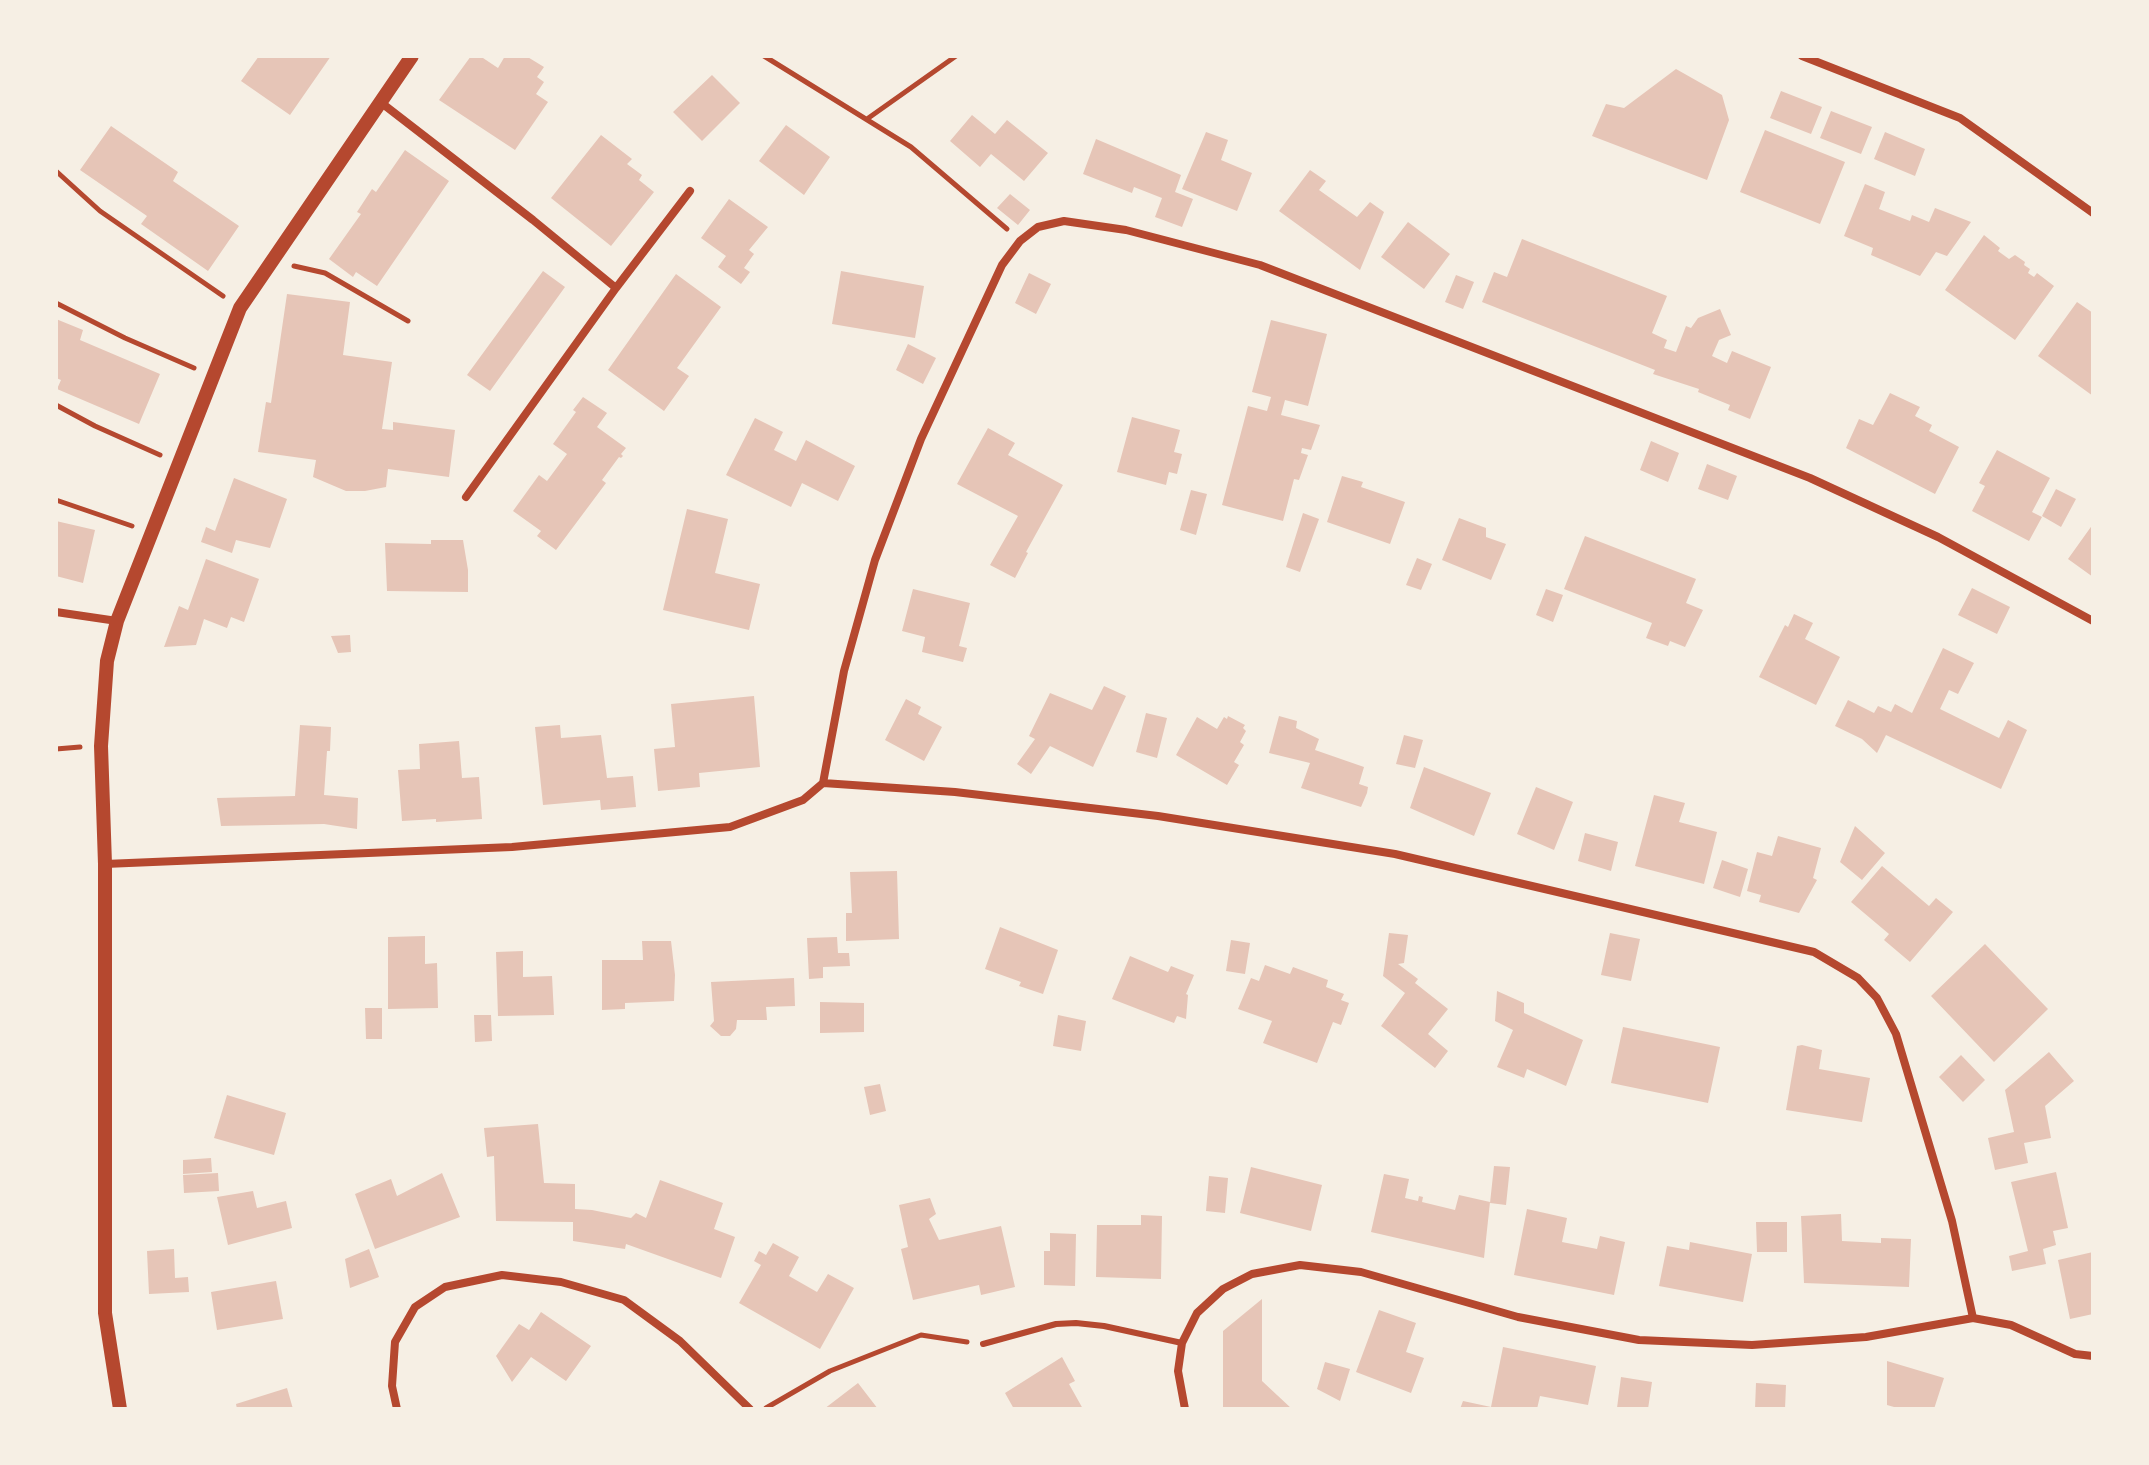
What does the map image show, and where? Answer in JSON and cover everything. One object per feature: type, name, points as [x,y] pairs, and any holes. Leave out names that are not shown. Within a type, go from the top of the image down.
[{"type":"street","points":[[120,1409],[105,1313],[105,864],[101,746],[107,661],[117,621],[240,308],[412,56]]},
{"type":"street","points":[[1802,56],[1960,118],[2093,213]]},
{"type":"street","points":[[379,101],[616,288]]},
{"type":"street","points":[[466,497],[616,288],[690,191]]},
{"type":"street","points":[[105,864],[512,847],[730,827],[803,800],[823,783],[844,671],[875,560],[921,439],[1002,265],[1020,241],[1038,227],[1064,221],[1126,230],[1260,265],[1810,478],[1938,537],[2093,621]]},
{"type":"street","points":[[56,612],[117,621]]},
{"type":"street","points":[[823,783],[955,792],[1158,816],[1395,854],[1814,952],[1858,978],[1877,998],[1896,1034],[1952,1221],[1973,1318]]},
{"type":"street","points":[[1185,1409],[1178,1371],[1182,1343],[1197,1313],[1223,1289],[1252,1274],[1300,1265],[1361,1272],[1518,1317],[1639,1340],[1752,1345],[1866,1337],[1973,1318],[2011,1325],[2075,1354],[2093,1356]]},
{"type":"street","points":[[397,1409],[392,1386],[395,1342],[415,1307],[445,1287],[502,1275],[561,1282],[624,1300],[680,1341],[750,1409]]},
{"type":"lane","points":[[983,1344],[1056,1324],[1076,1323],[1182,1343]]},
{"type":"path","points":[[764,56],[911,147],[1020,241]]},
{"type":"path","points":[[867,119],[956,56]]},
{"type":"path","points":[[56,171],[100,211],[240,308]]},
{"type":"path","points":[[290,266],[325,273],[408,321]]},
{"type":"path","points":[[56,303],[125,338],[214,377]]},
{"type":"path","points":[[56,405],[179,463]]},
{"type":"path","points":[[56,500],[152,532]]},
{"type":"path","points":[[765,1409],[830,1371],[921,1335],[983,1344]]},
{"type":"building","points":[[259,56],[331,56],[290,115],[241,81]]},
{"type":"building","points":[[471,56],[480,56],[498,68],[505,56],[526,56],[544,67],[537,77],[544,82],[536,94],[548,102],[515,150],[439,100]]},
{"type":"building","points":[[1676,69],[1722,95],[1729,120],[1707,180],[1592,136],[1606,104],[1624,108]]},
{"type":"building","points":[[712,75],[740,103],[702,141],[673,112]]},
{"type":"building","points":[[1781,91],[1822,107],[1811,134],[1770,118]]},
{"type":"building","points":[[1831,111],[1872,127],[1861,154],[1820,138]]},
{"type":"building","points":[[972,115],[995,134],[1007,120],[1048,153],[1024,181],[991,154],[980,167],[950,141]]},
{"type":"building","points":[[786,125],[830,157],[804,195],[759,161]]},
{"type":"building","points":[[111,126],[178,172],[173,181],[239,226],[208,271],[141,224],[147,216],[80,170]]},
{"type":"building","points":[[1765,130],[1845,162],[1820,224],[1740,192]]},
{"type":"building","points":[[1206,132],[1228,140],[1221,160],[1252,173],[1237,211],[1182,189]]},
{"type":"building","points":[[1885,132],[1925,149],[1915,176],[1874,159]]},
{"type":"building","points":[[601,135],[632,159],[627,164],[642,175],[639,180],[654,192],[611,246],[551,198]]},
{"type":"building","points":[[1096,139],[1181,175],[1175,192],[1193,199],[1182,227],[1155,217],[1162,198],[1134,187],[1132,193],[1083,174]]},
{"type":"building","points":[[405,150],[449,181],[377,286],[356,272],[353,277],[329,259],[361,214],[357,212],[372,189],[376,192]]},
{"type":"building","points":[[1310,170],[1326,181],[1319,190],[1357,217],[1370,202],[1384,212],[1360,270],[1279,211]]},
{"type":"building","points":[[1865,184],[1885,192],[1879,209],[1910,221],[1912,215],[1929,222],[1935,208],[1971,222],[1947,256],[1936,252],[1920,276],[1871,255],[1873,248],[1844,236]]},
{"type":"building","points":[[1010,194],[1030,210],[1018,225],[997,208]]},
{"type":"building","points":[[729,199],[768,227],[749,250],[754,254],[744,268],[750,272],[741,284],[718,267],[726,256],[701,238]]},
{"type":"building","points":[[1408,222],[1450,254],[1424,289],[1381,257]]},
{"type":"building","points":[[1984,235],[2009,259],[2015,255],[2025,262],[2024,265],[2030,269],[2028,273],[2034,277],[2037,273],[2054,286],[2015,340],[1945,290]]},
{"type":"building","points":[[1522,239],[1667,296],[1652,333],[1667,340],[1664,348],[1676,352],[1686,326],[1691,328],[1698,318],[1720,309],[1731,335],[1719,340],[1712,356],[1727,363],[1732,351],[1771,367],[1750,419],[1728,410],[1730,405],[1698,392],[1699,389],[1653,374],[1655,370],[1482,302],[1494,272],[1507,277]]},
{"type":"building","points":[[543,271],[565,287],[490,391],[467,375]]},
{"type":"building","points":[[841,271],[924,286],[915,338],[832,324]]},
{"type":"building","points":[[1029,273],[1051,284],[1036,314],[1015,303]]},
{"type":"building","points":[[676,274],[721,307],[677,368],[689,376],[664,411],[608,370]]},
{"type":"building","points":[[1456,275],[1474,282],[1463,309],[1445,302]]},
{"type":"building","points":[[287,294],[350,302],[343,355],[392,362],[382,429],[393,430],[393,422],[455,430],[449,477],[388,469],[386,487],[346,491],[313,477],[316,460],[258,452],[266,402],[271,403]]},
{"type":"building","points":[[2077,302],[2093,313],[2093,396],[2038,356]]},
{"type":"building","points":[[56,319],[83,330],[80,340],[160,374],[139,424],[57,389],[61,380],[56,378]]},
{"type":"building","points":[[1271,320],[1327,334],[1308,406],[1285,400],[1281,415],[1320,425],[1311,450],[1302,448],[1301,453],[1308,455],[1299,480],[1294,479],[1283,521],[1222,505],[1248,406],[1267,411],[1271,397],[1252,392]]},
{"type":"building","points":[[908,344],[936,358],[923,384],[896,370]]},
{"type":"building","points":[[1890,393],[1920,407],[1915,416],[1932,425],[1929,431],[1959,447],[1935,494],[1846,448],[1859,419],[1873,425]]},
{"type":"building","points":[[583,397],[607,413],[597,427],[626,448],[602,480],[606,483],[556,550],[537,536],[541,531],[513,511],[539,475],[547,481],[567,454],[553,444]]},
{"type":"building","points":[[1132,417],[1180,430],[1174,452],[1182,454],[1177,474],[1169,472],[1166,485],[1117,472]]},
{"type":"building","points":[[755,418],[783,432],[774,450],[796,461],[806,440],[855,466],[838,501],[802,483],[791,507],[726,475]]},
{"type":"building","points":[[988,428],[1015,443],[1008,455],[1063,485],[1015,578],[990,565],[1018,516],[957,484]]},
{"type":"building","points":[[1651,441],[1679,453],[1668,482],[1640,470]]},
{"type":"building","points":[[1997,450],[2050,478],[2032,512],[2042,517],[2029,541],[1972,511],[1985,486],[1979,483]]},
{"type":"building","points":[[1707,464],[1737,476],[1728,500],[1698,489]]},
{"type":"building","points":[[1342,476],[1363,482],[1361,487],[1405,502],[1390,544],[1327,522]]},
{"type":"building","points":[[234,478],[287,499],[270,548],[236,540],[232,553],[201,542],[206,527],[215,531]]},
{"type":"building","points":[[2056,489],[2076,499],[2061,527],[2042,516]]},
{"type":"building","points":[[1191,490],[1207,494],[1196,535],[1180,530]]},
{"type":"building","points":[[687,509],[728,519],[715,573],[760,584],[749,630],[663,610]]},
{"type":"building","points":[[1303,513],[1319,519],[1300,572],[1286,567]]},
{"type":"building","points":[[1459,518],[1486,528],[1486,537],[1506,544],[1491,580],[1442,560]]},
{"type":"building","points":[[56,521],[95,530],[83,583],[56,576]]},
{"type":"building","points":[[2093,524],[2093,577],[2068,559]]},
{"type":"building","points":[[1585,536],[1696,579],[1686,603],[1703,610],[1685,647],[1670,641],[1668,646],[1646,638],[1652,623],[1564,589]]},
{"type":"building","points":[[431,540],[463,540],[468,592],[387,591],[385,543],[431,544]]},
{"type":"building","points":[[1417,558],[1432,564],[1421,590],[1406,585]]},
{"type":"building","points":[[206,559],[259,579],[244,622],[231,617],[227,628],[204,619],[196,645],[164,647],[179,606],[188,610]]},
{"type":"building","points":[[1972,588],[2010,607],[1997,634],[1958,615]]},
{"type":"building","points":[[913,589],[970,603],[959,646],[967,648],[963,662],[922,652],[925,637],[902,631]]},
{"type":"building","points":[[1546,589],[1563,595],[1553,622],[1536,615]]},
{"type":"building","points":[[1794,614],[1813,623],[1805,639],[1840,657],[1816,705],[1759,677],[1785,625],[1788,627]]},
{"type":"building","points":[[350,635],[351,652],[338,653],[331,636]]},
{"type":"building","points":[[1943,648],[1974,663],[1958,694],[1949,690],[1940,709],[1999,738],[2008,720],[2027,730],[2001,789],[1886,735],[1877,753],[1862,739],[1835,726],[1848,700],[1874,713],[1878,706],[1891,712],[1895,704],[1912,713]]},
{"type":"building","points":[[1104,686],[1126,696],[1093,767],[1050,746],[1031,774],[1017,764],[1035,739],[1029,736],[1050,693],[1092,710]]},
{"type":"building","points":[[754,696],[760,767],[699,773],[700,787],[658,791],[654,749],[675,747],[671,704]]},
{"type":"building","points":[[906,699],[921,707],[918,714],[942,727],[924,761],[885,740]]},
{"type":"building","points":[[1146,713],[1167,718],[1157,758],[1136,752]]},
{"type":"building","points":[[1228,716],[1245,725],[1243,728],[1246,731],[1240,742],[1244,745],[1234,762],[1239,765],[1227,785],[1176,755],[1197,717],[1217,729],[1224,717],[1227,719]]},
{"type":"building","points":[[1279,716],[1297,721],[1296,728],[1319,739],[1315,750],[1364,767],[1359,784],[1368,787],[1361,807],[1301,788],[1310,763],[1269,753]]},
{"type":"building","points":[[300,725],[331,727],[324,795],[358,798],[357,829],[324,824],[221,826],[217,798],[295,796]]},
{"type":"building","points":[[560,725],[561,738],[601,735],[607,778],[633,776],[636,807],[601,810],[600,800],[543,805],[535,727]]},
{"type":"building","points":[[1404,735],[1423,740],[1415,768],[1396,764]]},
{"type":"building","points":[[459,741],[462,778],[479,777],[482,819],[402,821],[398,770],[420,769],[419,744]]},
{"type":"building","points":[[1424,767],[1491,793],[1474,836],[1410,808]]},
{"type":"building","points":[[1536,787],[1573,802],[1554,850],[1517,834]]},
{"type":"building","points":[[1654,795],[1685,803],[1679,822],[1717,832],[1704,884],[1635,866]]},
{"type":"building","points":[[1855,826],[1885,853],[1862,880],[1840,862]]},
{"type":"building","points":[[1585,833],[1618,842],[1611,871],[1578,861]]},
{"type":"building","points":[[1778,836],[1821,848],[1813,878],[1817,880],[1799,913],[1759,902],[1761,895],[1747,891],[1757,852],[1772,856]]},
{"type":"building","points":[[1722,860],[1748,869],[1740,897],[1713,888]]},
{"type":"building","points":[[1882,866],[1929,906],[1936,898],[1953,912],[1910,962],[1884,940],[1889,934],[1851,902]]},
{"type":"building","points":[[897,871],[899,939],[846,941],[846,913],[852,913],[850,872]]},
{"type":"building","points":[[1000,927],[1058,950],[1043,994],[985,969]]},
{"type":"building","points":[[1389,933],[1408,935],[1404,963],[1398,964],[1418,979],[1415,983],[1448,1009],[1428,1034],[1448,1051],[1435,1068],[1381,1026],[1405,993],[1383,976]]},
{"type":"building","points":[[1610,933],[1640,939],[1631,981],[1601,975]]},
{"type":"building","points":[[425,936],[425,964],[437,963],[438,1008],[388,1009],[388,937]]},
{"type":"building","points":[[837,937],[838,953],[849,953],[850,966],[823,967],[823,978],[809,979],[807,938]]},
{"type":"building","points":[[1231,940],[1250,943],[1245,974],[1226,971]]},
{"type":"building","points":[[642,941],[671,941],[674,1001],[625,1003],[625,1009],[602,1010],[602,960],[643,960]]},
{"type":"building","points":[[1985,944],[2048,1009],[1994,1062],[1931,996]]},
{"type":"building","points":[[523,951],[523,977],[552,976],[554,1015],[498,1016],[496,952]]},
{"type":"building","points":[[1130,956],[1168,972],[1171,966],[1194,975],[1186,994],[1186,1019],[1177,1016],[1174,1023],[1112,999]]},
{"type":"building","points":[[1265,965],[1290,974],[1293,967],[1328,980],[1326,987],[1344,994],[1341,1000],[1349,1003],[1341,1025],[1333,1022],[1317,1063],[1263,1043],[1272,1021],[1238,1009],[1251,978],[1259,981]]},
{"type":"building","points":[[794,978],[795,1006],[766,1007],[767,1020],[737,1020],[736,1029],[730,1036],[721,1036],[710,1026],[714,1021],[711,982]]},
{"type":"building","points":[[1497,991],[1524,1003],[1524,1013],[1583,1040],[1566,1086],[1527,1069],[1524,1078],[1497,1067],[1513,1030],[1495,1021]]},
{"type":"building","points":[[820,1002],[864,1003],[864,1032],[820,1033]]},
{"type":"building","points":[[365,1008],[382,1008],[382,1039],[366,1039]]},
{"type":"building","points":[[474,1015],[491,1015],[492,1041],[475,1042]]},
{"type":"building","points":[[1058,1015],[1086,1021],[1081,1051],[1053,1046]]},
{"type":"building","points":[[1623,1027],[1720,1047],[1708,1103],[1611,1083]]},
{"type":"building","points":[[1797,1046],[1822,1050],[1819,1069],[1870,1078],[1862,1122],[1786,1110]]},
{"type":"building","points":[[2049,1052],[2074,1081],[2045,1106],[2051,1138],[2024,1143],[2028,1163],[1995,1170],[1988,1138],[2014,1132],[2005,1090]]},
{"type":"building","points":[[1961,1055],[1985,1080],[1963,1102],[1939,1077]]},
{"type":"building","points":[[880,1084],[886,1111],[870,1115],[864,1087]]},
{"type":"building","points":[[227,1095],[286,1113],[274,1155],[214,1138]]},
{"type":"building","points":[[538,1124],[544,1183],[575,1184],[575,1209],[631,1218],[636,1213],[646,1218],[660,1180],[723,1203],[714,1229],[735,1237],[721,1278],[626,1244],[625,1249],[573,1241],[573,1222],[496,1221],[494,1156],[487,1157],[484,1128]]},
{"type":"building","points":[[211,1158],[212,1172],[183,1174],[183,1160]]},
{"type":"building","points":[[1494,1166],[1510,1167],[1506,1205],[1490,1203]]},
{"type":"building","points":[[1251,1167],[1322,1185],[1311,1231],[1240,1213]]},
{"type":"building","points":[[2056,1172],[2068,1228],[2053,1231],[2056,1245],[2043,1249],[2046,1264],[2012,1271],[2009,1256],[2028,1251],[2011,1182]]},
{"type":"building","points":[[218,1173],[219,1191],[184,1193],[183,1175]]},
{"type":"building","points":[[442,1173],[460,1217],[375,1249],[355,1194],[391,1179],[397,1196]]},
{"type":"building","points":[[1384,1174],[1409,1179],[1405,1198],[1418,1201],[1419,1196],[1423,1197],[1422,1202],[1455,1210],[1459,1195],[1490,1202],[1484,1258],[1371,1232]]},
{"type":"building","points":[[1209,1176],[1228,1178],[1225,1213],[1206,1211]]},
{"type":"building","points":[[253,1191],[257,1208],[286,1201],[292,1228],[228,1245],[217,1197]]},
{"type":"building","points":[[930,1198],[936,1214],[929,1219],[939,1240],[1001,1226],[1015,1287],[981,1295],[979,1285],[913,1300],[901,1249],[908,1247],[899,1205]]},
{"type":"building","points":[[1527,1209],[1567,1218],[1562,1242],[1597,1249],[1600,1236],[1625,1242],[1614,1295],[1514,1275]]},
{"type":"building","points":[[1841,1214],[1842,1241],[1881,1243],[1881,1238],[1911,1239],[1909,1287],[1804,1283],[1801,1216]]},
{"type":"building","points":[[1141,1215],[1162,1216],[1161,1279],[1096,1277],[1097,1225],[1141,1225]]},
{"type":"building","points":[[1756,1222],[1787,1222],[1787,1252],[1757,1252]]},
{"type":"building","points":[[1050,1233],[1076,1234],[1075,1286],[1044,1285],[1044,1251],[1050,1251]]},
{"type":"building","points":[[1690,1242],[1752,1254],[1743,1302],[1659,1286],[1667,1246],[1689,1250]]},
{"type":"building","points":[[773,1243],[799,1257],[789,1276],[817,1292],[828,1274],[854,1288],[820,1349],[739,1303],[761,1265],[754,1261],[759,1251],[766,1255]]},
{"type":"building","points":[[174,1249],[175,1278],[188,1277],[189,1292],[149,1294],[147,1251]]},
{"type":"building","points":[[369,1249],[379,1277],[350,1288],[345,1259]]},
{"type":"building","points":[[2093,1252],[2093,1314],[2070,1319],[2058,1260]]},
{"type":"building","points":[[276,1281],[283,1319],[217,1330],[211,1292]]},
{"type":"building","points":[[1262,1299],[1262,1381],[1292,1409],[1223,1409],[1223,1331]]},
{"type":"building","points":[[1379,1310],[1416,1323],[1406,1352],[1424,1358],[1411,1393],[1356,1372]]},
{"type":"building","points":[[541,1312],[591,1346],[566,1381],[531,1357],[512,1382],[496,1356],[519,1324],[529,1330]]},
{"type":"building","points":[[1503,1347],[1596,1366],[1588,1405],[1540,1396],[1537,1409],[1460,1409],[1463,1401],[1491,1407]]},
{"type":"building","points":[[1062,1357],[1075,1381],[1069,1384],[1083,1409],[1014,1409],[1005,1393]]},
{"type":"building","points":[[1887,1361],[1944,1378],[1934,1409],[1901,1409],[1887,1405]]},
{"type":"building","points":[[1325,1362],[1350,1369],[1340,1401],[1317,1389]]},
{"type":"building","points":[[1621,1377],[1652,1382],[1648,1409],[1617,1408]]},
{"type":"building","points":[[858,1383],[878,1409],[824,1409]]},
{"type":"building","points":[[1756,1383],[1786,1385],[1785,1409],[1755,1409]]},
{"type":"building","points":[[287,1388],[293,1409],[237,1409],[236,1404]]}]
